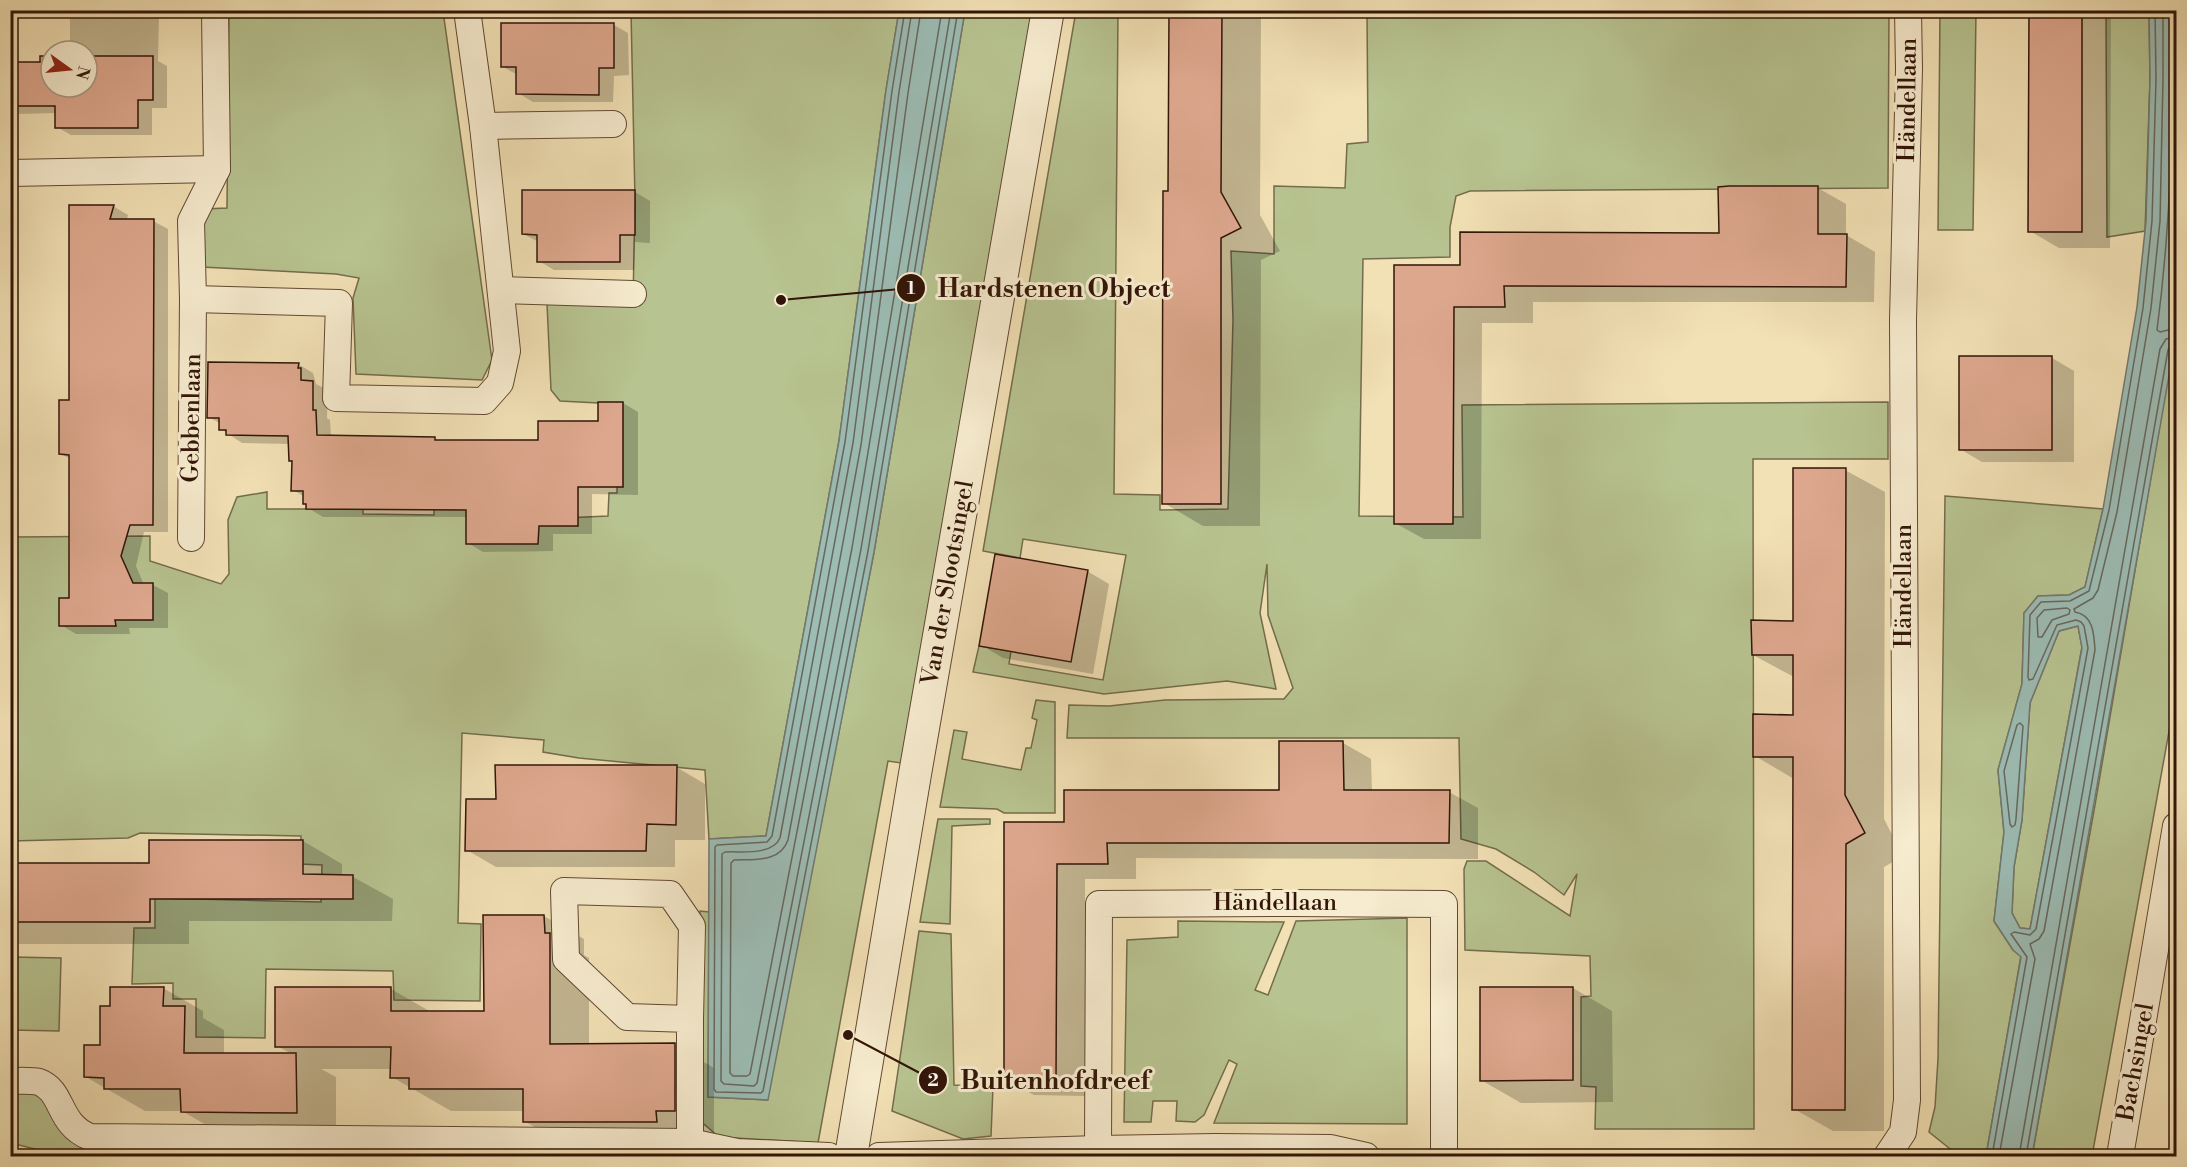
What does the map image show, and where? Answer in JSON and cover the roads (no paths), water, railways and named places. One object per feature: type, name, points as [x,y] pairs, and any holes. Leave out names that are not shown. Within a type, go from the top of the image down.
[{"type":"street","name":"Gebbenlaan","points":[[191,538],[194,299],[191,220],[217,169],[215,10]]},
{"type":"street","points":[[194,299],[339,303],[336,399],[484,401],[500,383],[507,351],[483,126],[467,10]]},
{"type":"street","name":"Van der Slootsingel","points":[[851,1156],[1048,10]]},
{"type":"street","name":"Händellaan","points":[[1887,1156],[1903,1132],[1907,1100],[1903,320],[1909,69],[1908,10]]},
{"type":"street","points":[[483,126],[613,124]]},
{"type":"street","points":[[10,173],[217,169]]},
{"type":"street","points":[[501,290],[633,294]]},
{"type":"street","name":"Bachsingel","points":[[2120,1156],[2176,826]]},
{"type":"street","points":[[690,1019],[627,1017],[566,959],[564,891],[670,894],[692,926],[690,1142]]},
{"type":"street","name":"Händellaan","points":[[1098,1149],[1099,904],[1444,904],[1444,1156]]},
{"type":"street","points":[[10,1081],[29,1081],[46,1086],[54,1093],[72,1126],[80,1133],[90,1137],[690,1142],[737,1152],[829,1156]]},
{"type":"street","points":[[879,1156],[1098,1149],[1330,1148],[1366,1156]]},
{"type":"water","points":[[899,11],[965,11],[874,552],[768,1100],[708,1097],[709,839],[766,836],[839,441],[886,90]]},
{"type":"water","points":[[2149,11],[2176,11],[2176,330],[2173,353],[2032,1156],[1986,1156],[2021,957],[2013,950],[1994,921],[2004,832],[1998,770],[2022,684],[2024,613],[2038,596],[2069,595],[2085,587],[2103,509],[2137,307],[2146,221],[2150,79]],"holes":[[[2078,626],[2082,648],[2030,929],[2020,928],[2012,913],[2014,867],[2022,820],[2030,703],[2059,631]]]},
{"type":"place","name":"Hardstenen Object","points":[[781,300]]},
{"type":"place","name":"Buitenhofdreef","points":[[848,1035]]}]
